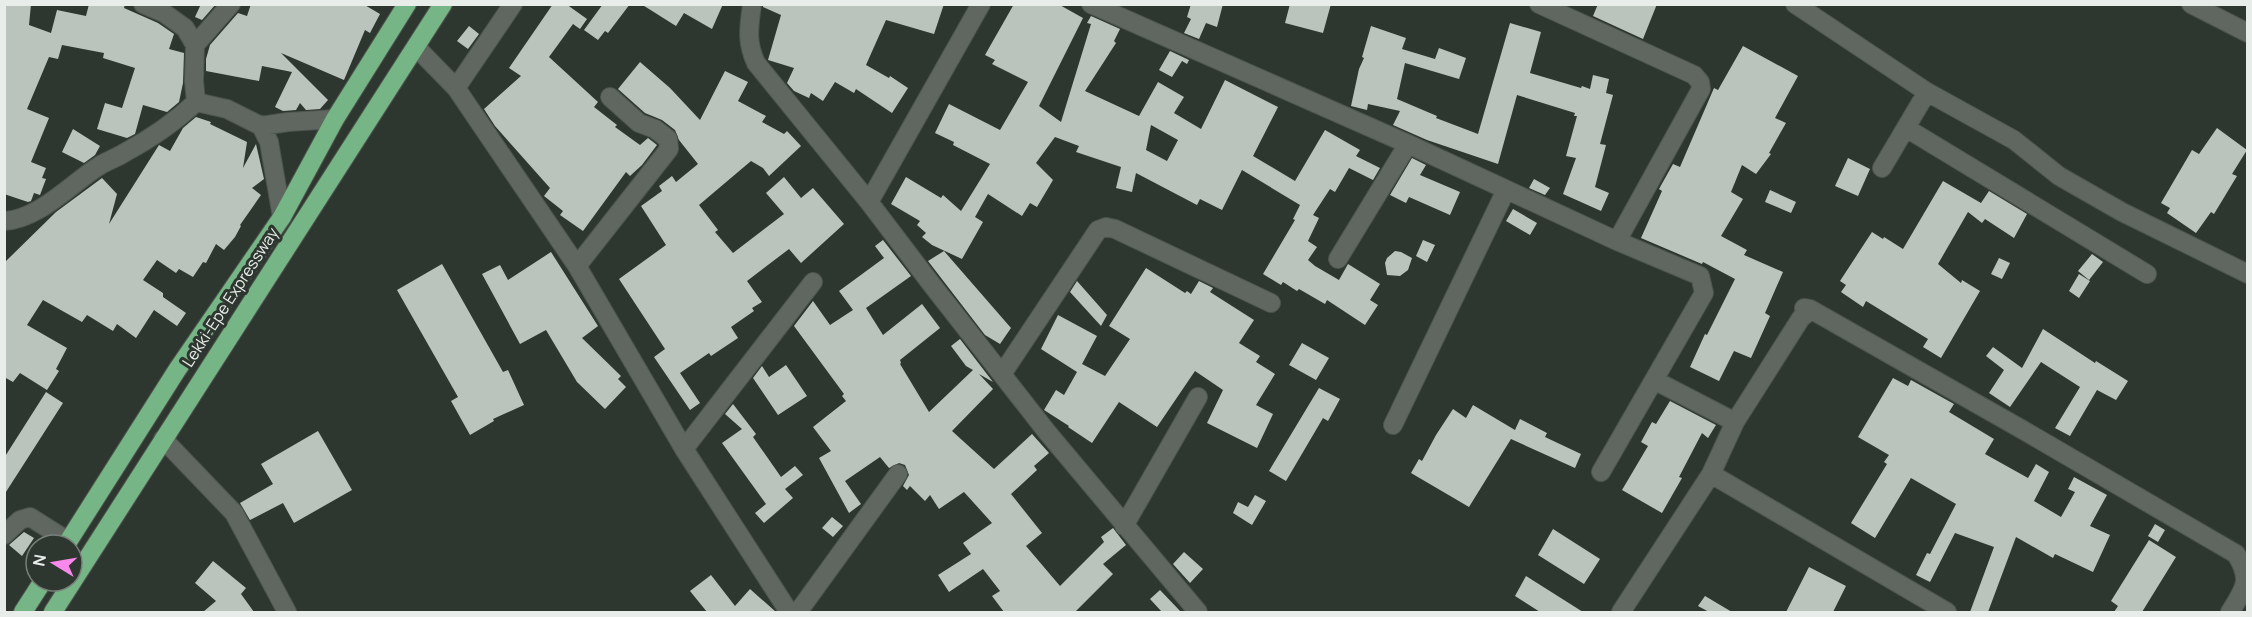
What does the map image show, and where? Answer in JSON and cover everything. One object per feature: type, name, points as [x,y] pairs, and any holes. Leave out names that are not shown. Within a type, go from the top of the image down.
[{"type":"highway","name":"Lekki-Epe Expressway","points":[[73,533],[177,370],[282,217],[335,119],[407,4]]},
{"type":"highway","name":"Lekki-Epe Expressway","points":[[53,612],[443,4]]},
{"type":"highway","points":[[23,612],[35,593]]},
{"type":"street","points":[[143,4],[164,13],[185,28],[195,45],[196,102]]},
{"type":"street","points":[[195,45],[231,4]]},
{"type":"street","points":[[456,88],[513,4]]},
{"type":"street","points":[[752,4],[748,34],[749,48],[756,63],[869,202],[1002,374],[1124,526],[1197,612]]},
{"type":"street","points":[[869,202],[981,4]]},
{"type":"street","points":[[1091,4],[1407,144],[1617,241],[1701,276],[1704,293],[1601,472]]},
{"type":"street","points":[[1539,4],[1694,75],[1700,82],[1701,89],[1617,241]]},
{"type":"street","points":[[1795,4],[1927,92],[2014,140],[2059,176],[2208,256],[2247,274]]},
{"type":"street","points":[[2191,4],[2247,33]]},
{"type":"street","points":[[416,48],[456,88],[577,266],[684,449],[789,612]]},
{"type":"street","points":[[1882,168],[1927,92]]},
{"type":"street","points":[[577,266],[669,149],[668,139],[655,129],[639,123],[610,97]]},
{"type":"street","points":[[196,102],[227,109],[261,126],[335,119]]},
{"type":"street","points":[[4,221],[25,217],[52,201],[102,164],[123,154],[179,118],[196,102]]},
{"type":"street","points":[[261,126],[269,142],[282,217]]},
{"type":"street","points":[[1906,128],[2147,274]]},
{"type":"street","points":[[1338,259],[1407,144]]},
{"type":"street","points":[[1393,425],[1506,190]]},
{"type":"street","points":[[1002,374],[1098,230],[1106,227],[1115,229],[1271,303]]},
{"type":"street","points":[[684,449],[813,282]]},
{"type":"street","points":[[1621,612],[1711,474],[1735,422],[1801,318],[1806,314],[1804,308],[1810,309],[2236,554],[2246,570],[2244,590],[2230,612]]},
{"type":"street","points":[[1654,380],[1735,422]]},
{"type":"street","points":[[1124,526],[1198,397]]},
{"type":"street","points":[[163,439],[234,513],[287,612]]},
{"type":"street","points":[[798,612],[898,474]]},
{"type":"street","points":[[1711,474],[1947,612]]},
{"type":"street","points":[[4,535],[20,520],[30,517],[53,533]]},
{"type":"building","points":[[4,4],[31,4],[29,25],[51,33],[57,10],[86,16],[89,4],[125,4],[124,8],[158,23],[174,34],[169,49],[184,53],[183,83],[179,102],[167,112],[143,105],[135,134],[127,138],[97,129],[105,103],[122,108],[135,68],[103,58],[104,53],[62,45],[58,59],[49,57],[27,109],[49,118],[31,162],[46,168],[42,178],[46,179],[40,195],[34,193],[31,201],[28,202],[4,194]]},
{"type":"building","points":[[201,4],[216,4],[202,20],[195,17]]},
{"type":"building","points":[[251,4],[363,4],[380,14],[370,33],[365,30],[344,80],[281,53],[328,100],[320,109],[306,110],[300,103],[296,110],[283,111],[275,107],[292,72],[262,66],[259,81],[206,71],[206,59],[210,45],[238,13],[247,16]]},
{"type":"building","points":[[553,4],[566,4],[587,19],[580,29],[573,24],[549,57],[598,102],[594,107],[617,125],[615,127],[640,145],[648,138],[657,145],[642,165],[630,176],[626,172],[583,231],[560,215],[563,211],[544,196],[550,188],[495,126],[484,109],[521,76],[509,68]]},
{"type":"building","points":[[603,4],[630,4],[608,33],[605,31],[598,40],[584,30]]},
{"type":"building","points":[[641,4],[723,4],[712,29],[684,13],[676,26]]},
{"type":"building","points":[[763,4],[944,4],[934,34],[886,20],[866,65],[889,78],[890,76],[908,88],[892,113],[856,89],[854,93],[835,82],[823,101],[811,93],[809,98],[794,91],[787,83],[794,68],[768,60],[781,15],[763,7]]},
{"type":"building","points":[[1014,4],[1058,4],[1083,18],[1039,106],[1061,122],[1091,24],[1087,23],[1091,16],[1120,29],[1114,41],[1116,43],[1085,91],[1139,116],[1158,82],[1184,97],[1174,113],[1201,129],[1225,80],[1278,107],[1253,156],[1295,181],[1325,130],[1360,150],[1356,156],[1380,168],[1373,180],[1349,168],[1335,192],[1330,189],[1313,215],[1319,218],[1308,241],[1317,247],[1308,260],[1339,280],[1348,264],[1380,284],[1370,300],[1378,305],[1365,325],[1327,300],[1325,304],[1299,289],[1297,291],[1283,282],[1281,285],[1263,274],[1295,220],[1293,219],[1300,205],[1242,170],[1222,210],[1200,199],[1197,205],[1136,173],[1132,192],[1116,188],[1121,167],[1076,152],[1079,146],[1055,137],[1036,163],[1053,180],[1037,207],[1030,203],[1022,216],[988,194],[975,217],[983,222],[962,259],[932,245],[922,237],[926,233],[917,225],[920,221],[891,204],[906,177],[941,198],[943,195],[961,211],[990,164],[935,133],[949,104],[1000,130],[1028,82],[992,64],[995,60],[985,55]],"holes":[[[1151,125],[1178,140],[1167,161],[1146,150]]]},
{"type":"building","points":[[1191,4],[1223,4],[1217,27],[1206,23],[1199,39],[1184,33],[1191,19],[1187,17]]},
{"type":"building","points":[[1290,4],[1331,4],[1323,33],[1285,23]]},
{"type":"building","points":[[1598,4],[1657,4],[1643,39],[1593,16]]},
{"type":"building","points":[[1510,23],[1541,32],[1530,73],[1590,89],[1593,75],[1609,79],[1606,93],[1613,95],[1600,144],[1606,145],[1595,187],[1609,193],[1601,211],[1563,194],[1576,158],[1566,156],[1577,116],[1574,116],[1575,113],[1517,95],[1498,164],[1427,140],[1393,125],[1400,111],[1368,104],[1367,110],[1351,106],[1371,26],[1406,38],[1402,49],[1435,59],[1439,48],[1466,58],[1459,79],[1405,63],[1397,99],[1437,116],[1436,118],[1478,134]]},
{"type":"building","points":[[469,26],[479,34],[468,49],[457,41]]},
{"type":"building","points":[[1743,46],[1798,76],[1775,118],[1786,123],[1769,153],[1771,154],[1756,174],[1742,165],[1731,192],[1743,199],[1721,236],[1747,250],[1744,255],[1783,272],[1765,313],[1770,316],[1751,358],[1734,351],[1719,381],[1690,367],[1735,279],[1703,262],[1702,264],[1641,238],[1662,191],[1659,189],[1673,164],[1680,167],[1714,88],[1718,90]]},
{"type":"building","points":[[1170,51],[1189,60],[1187,64],[1182,61],[1172,77],[1159,70]]},
{"type":"building","points":[[640,62],[670,88],[700,120],[725,71],[748,82],[738,101],[766,116],[762,122],[784,134],[787,131],[801,146],[769,176],[763,168],[751,161],[699,205],[718,230],[715,232],[733,253],[784,214],[766,193],[784,177],[801,198],[813,188],[844,224],[801,263],[789,249],[747,281],[762,302],[752,308],[754,311],[731,327],[738,338],[711,356],[709,353],[680,373],[700,403],[690,410],[654,357],[665,349],[619,279],[666,245],[641,206],[662,191],[659,186],[672,176],[676,182],[698,164],[679,140],[675,130],[662,120],[645,113],[618,89]]},
{"type":"building","points":[[196,117],[211,122],[210,124],[247,142],[243,168],[256,144],[264,179],[252,188],[261,195],[240,225],[235,237],[224,250],[216,244],[206,263],[203,262],[193,277],[179,269],[176,273],[157,260],[143,280],[163,293],[163,297],[186,313],[177,326],[154,310],[136,338],[117,324],[113,331],[87,315],[82,322],[43,300],[27,325],[67,348],[56,369],[59,371],[47,390],[20,373],[13,382],[4,377],[4,263],[56,212],[102,178],[117,194],[109,224],[159,145],[170,151],[183,128]]},
{"type":"building","points":[[2217,128],[2247,150],[2232,174],[2237,176],[2214,214],[2211,212],[2196,233],[2167,213],[2170,208],[2161,203],[2192,150],[2199,154]]},
{"type":"building","points":[[73,129],[100,146],[95,155],[84,163],[62,152]]},
{"type":"building","points":[[1412,158],[1426,165],[1420,175],[1460,192],[1450,215],[1409,197],[1406,203],[1390,195]]},
{"type":"building","points":[[1848,158],[1870,169],[1858,196],[1835,186]]},
{"type":"building","points":[[1534,179],[1550,188],[1545,195],[1529,188]]},
{"type":"building","points":[[1943,181],[1981,203],[1989,191],[2027,214],[2014,238],[1985,219],[1982,223],[1968,212],[1938,264],[1961,283],[1962,280],[1980,291],[1941,358],[1923,347],[1928,339],[1866,301],[1863,307],[1841,292],[1846,285],[1840,281],[1872,232],[1903,249]]},
{"type":"building","points":[[1770,190],[1796,202],[1791,213],[1765,202]]},
{"type":"building","points":[[1513,209],[1537,223],[1530,235],[1506,221]]},
{"type":"building","points":[[883,240],[911,276],[866,308],[883,335],[922,304],[940,328],[900,360],[900,364],[929,412],[973,370],[966,366],[951,346],[960,339],[993,382],[979,374],[993,389],[952,431],[994,469],[1032,434],[1049,453],[1034,466],[1037,470],[1011,494],[1042,533],[1026,546],[1060,586],[1104,542],[1101,537],[1113,528],[1126,545],[1103,564],[1113,574],[1075,612],[1004,612],[992,596],[1000,591],[983,569],[949,592],[938,575],[971,554],[963,543],[992,523],[964,492],[939,509],[930,495],[925,501],[910,486],[907,490],[903,486],[909,475],[905,465],[899,463],[889,468],[880,457],[845,481],[861,504],[849,513],[819,458],[831,451],[813,427],[846,401],[842,396],[844,394],[794,326],[813,301],[830,325],[853,310],[839,291],[884,258],[875,246]]},
{"type":"building","points":[[1423,240],[1435,245],[1427,262],[1416,256]]},
{"type":"building","points":[[944,251],[1011,328],[1000,344],[985,335],[928,261]]},
{"type":"building","points":[[1395,251],[1412,258],[1408,270],[1400,276],[1387,275],[1385,263]]},
{"type":"building","points":[[551,252],[598,326],[582,338],[621,376],[618,379],[626,387],[605,409],[577,382],[546,330],[520,344],[482,274],[500,265],[508,280]]},
{"type":"building","points":[[2092,254],[2103,262],[2089,280],[2078,271]]},
{"type":"building","points":[[1999,258],[2010,263],[2002,279],[1991,274]]},
{"type":"building","points":[[442,264],[503,372],[508,370],[524,405],[493,419],[494,421],[470,435],[451,401],[458,397],[397,290]]},
{"type":"building","points":[[1146,268],[1185,293],[1187,291],[1191,294],[1199,281],[1213,288],[1210,292],[1254,320],[1239,343],[1260,356],[1256,362],[1275,374],[1256,405],[1273,414],[1257,448],[1207,423],[1223,390],[1195,371],[1157,427],[1119,402],[1092,443],[1044,410],[1056,390],[1064,395],[1077,372],[1041,349],[1058,315],[1097,336],[1082,364],[1105,376],[1130,339],[1109,326]]},
{"type":"building","points":[[2079,274],[2090,281],[2079,298],[2069,291]]},
{"type":"building","points":[[1077,281],[1107,315],[1101,326],[1070,292]]},
{"type":"building","points":[[2043,329],[2095,363],[2096,361],[2128,381],[2116,400],[2097,390],[2070,436],[2055,428],[2080,387],[2041,362],[2010,407],[1989,393],[2004,370],[1986,356],[1993,347],[2022,368]]},
{"type":"building","points":[[1302,343],[1329,358],[1316,380],[1289,365]]},
{"type":"building","points":[[786,365],[807,396],[778,415],[753,378],[762,366],[769,377]]},
{"type":"building","points":[[1893,378],[1908,386],[1911,380],[1954,404],[1949,412],[1994,439],[1985,454],[2028,478],[2036,464],[2049,472],[2034,501],[2061,517],[2075,492],[2068,489],[2074,477],[2107,495],[2090,526],[2110,535],[2093,572],[2055,554],[2053,558],[2016,537],[1988,612],[1970,612],[1994,547],[1955,533],[1930,582],[1916,575],[1927,553],[1930,554],[1956,504],[1911,478],[1875,538],[1851,523],[1887,464],[1884,462],[1889,455],[1858,437]]},
{"type":"building","points":[[1319,388],[1340,399],[1328,421],[1323,418],[1286,481],[1269,471]]},
{"type":"building","points":[[46,392],[63,403],[4,495],[4,458]]},
{"type":"building","points":[[1670,401],[1716,425],[1708,438],[1702,433],[1679,477],[1682,478],[1662,513],[1622,490],[1648,446],[1641,442],[1652,422],[1656,424]]},
{"type":"building","points":[[733,404],[756,434],[753,437],[781,477],[795,466],[803,475],[785,489],[793,498],[764,523],[755,513],[766,504],[722,443],[742,429],[725,414]]},
{"type":"building","points":[[1473,405],[1515,430],[1520,419],[1547,433],[1545,437],[1581,454],[1575,468],[1511,439],[1469,507],[1411,473],[1419,459],[1422,461],[1453,409],[1466,418]]},
{"type":"building","points":[[318,431],[352,490],[294,523],[283,503],[250,520],[240,503],[273,484],[261,464]]},
{"type":"building","points":[[1255,495],[1266,501],[1252,525],[1233,513],[1238,502],[1248,507]]},
{"type":"building","points":[[832,517],[843,526],[833,537],[822,528]]},
{"type":"building","points":[[2155,524],[2165,530],[2158,542],[2148,536]]},
{"type":"building","points":[[1553,529],[1600,559],[1584,584],[1538,555]]},
{"type":"building","points":[[24,532],[26,533],[22,556],[9,545]]},
{"type":"building","points":[[2149,540],[2176,557],[2142,612],[2114,612],[2118,606],[2111,601]]},
{"type":"building","points":[[1184,552],[1203,569],[1190,583],[1173,564]]},
{"type":"building","points":[[213,561],[246,588],[241,594],[254,612],[203,612],[216,601],[195,583]]},
{"type":"building","points":[[1809,567],[1846,586],[1833,612],[1786,612]]},
{"type":"building","points":[[711,575],[735,606],[750,589],[776,612],[707,612],[690,591]]},
{"type":"building","points":[[1526,576],[1583,612],[1540,612],[1515,596]]},
{"type":"building","points":[[1160,590],[1181,612],[1162,612],[1150,599]]},
{"type":"building","points":[[1705,596],[1732,612],[1709,612],[1698,606]]}]
